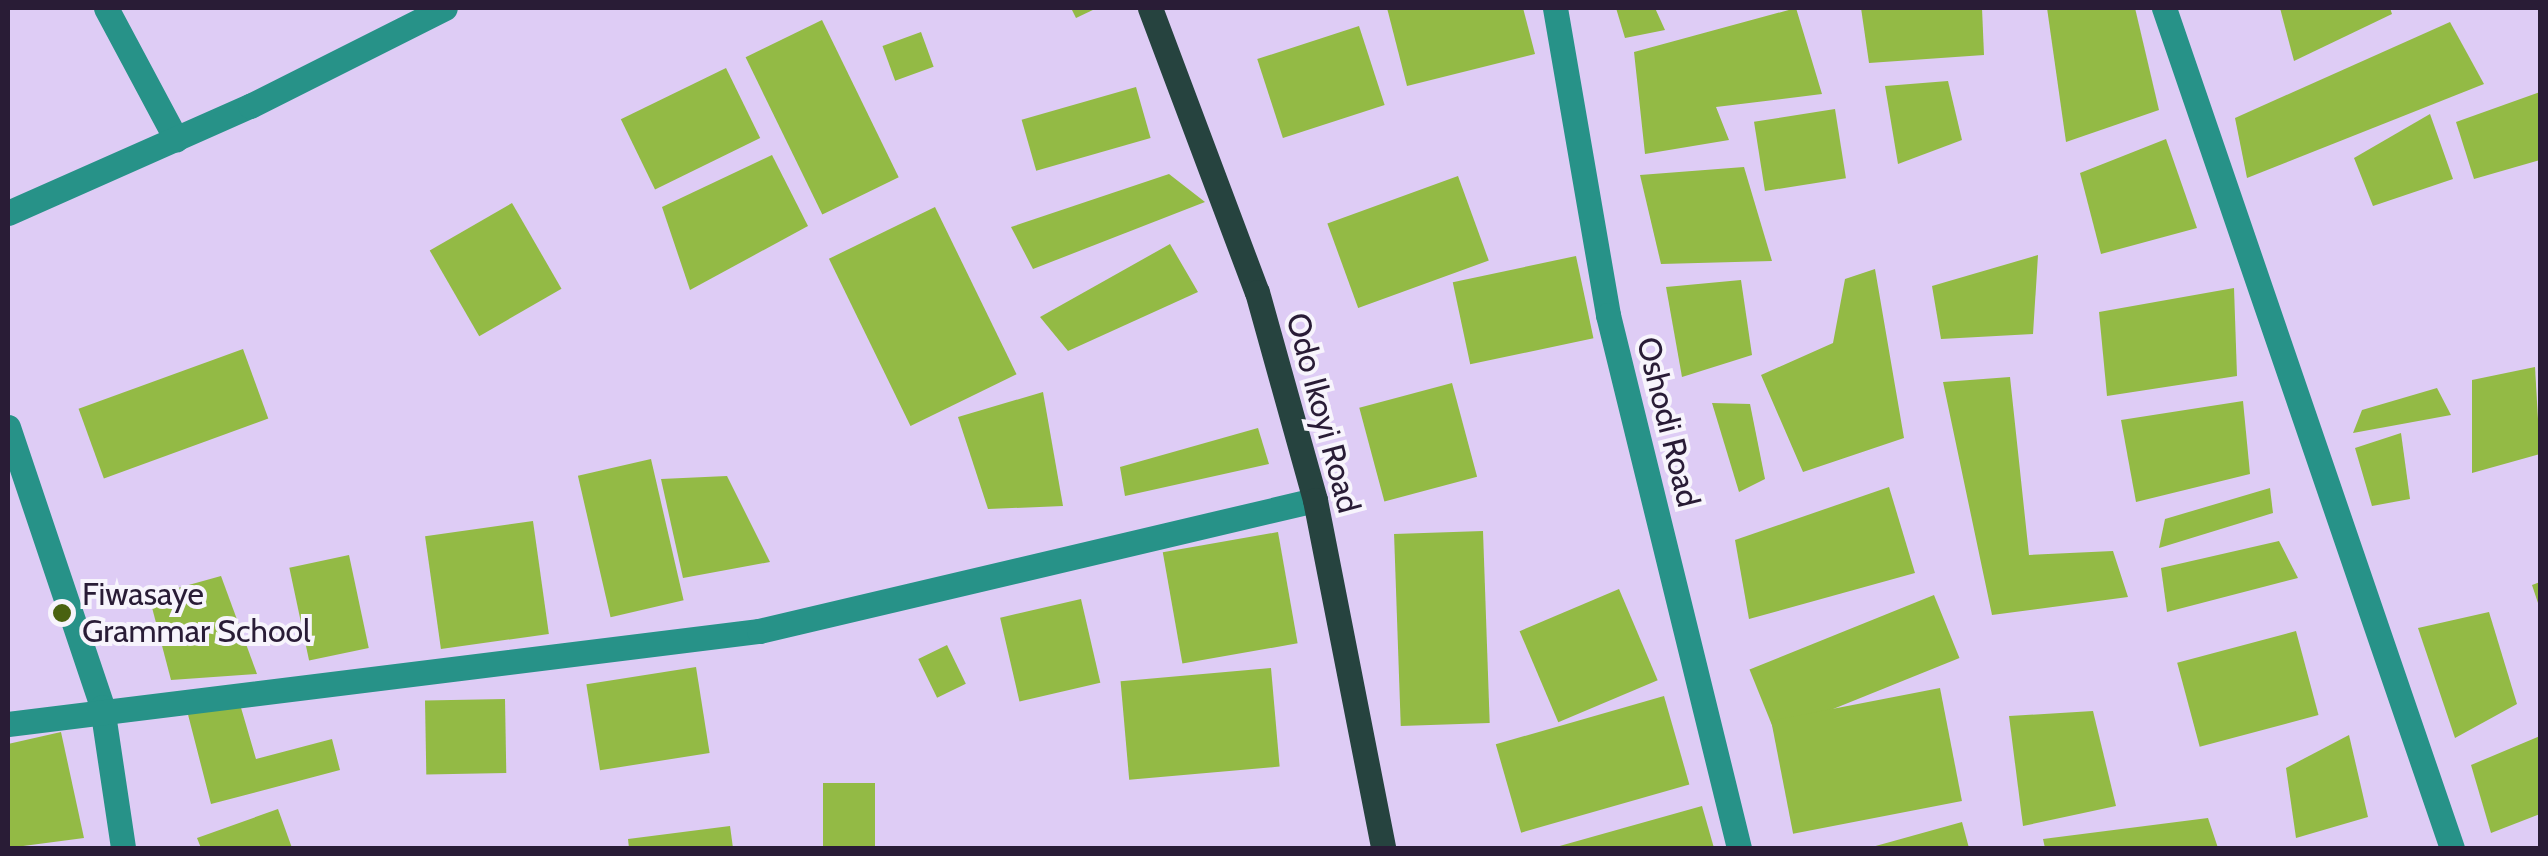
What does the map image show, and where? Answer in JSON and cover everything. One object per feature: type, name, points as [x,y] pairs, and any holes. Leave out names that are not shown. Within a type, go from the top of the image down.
[{"type":"main road","name":"Odo Ikoyi Road","points":[[1150,8],[1257,292],[1315,500],[1383,848]]},
{"type":"street","points":[[106,8],[176,139]]},
{"type":"street","points":[[8,213],[176,139],[446,8]]},
{"type":"street","name":"Oshodi Road","points":[[1555,8],[1608,315],[1739,848]]},
{"type":"street","points":[[2164,8],[2452,848]]},
{"type":"street","points":[[8,427],[102,707],[124,848]]},
{"type":"street","points":[[8,724],[102,707],[758,630],[1315,500]]},
{"type":"building","points":[[1071,8],[1097,8],[1076,18]]},
{"type":"building","points":[[1387,8],[1523,8],[1535,54],[1407,86]]},
{"type":"building","points":[[1616,8],[1655,8],[1665,30],[1625,38]]},
{"type":"building","points":[[1796,8],[1822,94],[1716,107],[1729,140],[1645,154],[1634,52]]},
{"type":"building","points":[[1861,8],[1982,8],[1984,55],[1869,63]]},
{"type":"building","points":[[2047,8],[2135,8],[2159,110],[2066,142]]},
{"type":"building","points":[[2280,8],[2390,8],[2392,14],[2294,61]]},
{"type":"building","points":[[822,20],[899,177],[822,215],[746,57]]},
{"type":"building","points":[[2450,22],[2484,84],[2247,178],[2235,118]]},
{"type":"building","points":[[1359,26],[1385,105],[1283,138],[1257,59]]},
{"type":"building","points":[[921,32],[934,67],[895,81],[882,46]]},
{"type":"building","points":[[726,68],[760,138],[655,189],[621,119]]},
{"type":"building","points":[[1948,81],[1962,140],[1898,164],[1885,86]]},
{"type":"building","points":[[1136,87],[1151,138],[1036,171],[1022,120]]},
{"type":"building","points":[[2540,92],[2540,160],[2474,179],[2456,122]]},
{"type":"building","points":[[1835,109],[1846,178],[1765,191],[1754,122]]},
{"type":"building","points":[[2430,114],[2453,179],[2373,206],[2354,158]]},
{"type":"building","points":[[2166,139],[2197,228],[2101,254],[2080,173]]},
{"type":"building","points":[[772,155],[808,226],[690,290],[662,207]]},
{"type":"building","points":[[1744,167],[1772,261],[1661,264],[1640,175]]},
{"type":"building","points":[[1169,174],[1205,202],[1033,269],[1011,227]]},
{"type":"building","points":[[1458,176],[1489,261],[1358,308],[1327,224]]},
{"type":"building","points":[[512,203],[562,289],[479,336],[430,250]]},
{"type":"building","points":[[935,207],[1017,374],[910,426],[829,259]]},
{"type":"building","points":[[1170,244],[1198,292],[1068,351],[1040,317]]},
{"type":"building","points":[[2038,255],[2033,334],[1941,339],[1932,286]]},
{"type":"building","points":[[1576,256],[1593,338],[1470,364],[1453,282]]},
{"type":"building","points":[[1875,269],[1904,438],[1803,472],[1761,375],[1833,343],[1845,279]]},
{"type":"building","points":[[1741,280],[1752,355],[1682,377],[1666,287]]},
{"type":"building","points":[[2234,288],[2237,376],[2107,396],[2099,312]]},
{"type":"building","points":[[243,349],[268,419],[104,478],[79,409]]},
{"type":"building","points":[[2535,367],[2540,454],[2472,473],[2472,380]]},
{"type":"building","points":[[2010,377],[2029,555],[2113,551],[2128,597],[1992,615],[1943,382]]},
{"type":"building","points":[[1452,383],[1477,477],[1384,502],[1359,408]]},
{"type":"building","points":[[2437,388],[2451,415],[2353,433],[2362,410]]},
{"type":"building","points":[[1043,392],[1063,506],[988,509],[958,417]]},
{"type":"building","points":[[2243,401],[2250,474],[2136,502],[2121,420]]},
{"type":"building","points":[[1712,403],[1750,404],[1765,479],[1739,492]]},
{"type":"building","points":[[1258,428],[1269,464],[1125,496],[1120,467]]},
{"type":"building","points":[[2401,433],[2410,499],[2372,506],[2355,448]]},
{"type":"building","points":[[651,459],[684,600],[611,617],[578,476]]},
{"type":"building","points":[[727,476],[770,562],[683,578],[661,479]]},
{"type":"building","points":[[1889,487],[1915,573],[1749,619],[1735,540]]},
{"type":"building","points":[[2270,488],[2273,513],[2159,548],[2165,519]]},
{"type":"building","points":[[533,521],[549,634],[441,649],[425,536]]},
{"type":"building","points":[[1483,531],[1490,723],[1401,726],[1394,534]]},
{"type":"building","points":[[1278,532],[1298,643],[1182,664],[1163,552]]},
{"type":"building","points":[[2279,541],[2298,578],[2167,612],[2161,568]]},
{"type":"building","points":[[349,555],[369,648],[309,661],[289,568]]},
{"type":"building","points":[[221,576],[257,674],[171,680],[149,596]]},
{"type":"building","points":[[2540,582],[2540,609],[2532,585]]},
{"type":"building","points":[[1619,589],[1658,680],[1558,722],[1520,631]]},
{"type":"building","points":[[1934,595],[1959,658],[1775,733],[1749,670]]},
{"type":"building","points":[[1081,599],[1100,683],[1019,701],[1000,618]]},
{"type":"building","points":[[2489,612],[2517,704],[2455,738],[2418,628]]},
{"type":"building","points":[[2296,631],[2319,715],[2200,747],[2177,663]]},
{"type":"building","points":[[947,645],[966,684],[937,698],[918,659]]},
{"type":"building","points":[[696,667],[710,753],[600,770],[586,684]]},
{"type":"building","points":[[1271,668],[1280,767],[1129,780],[1121,681]]},
{"type":"building","points":[[1940,688],[1962,801],[1793,834],[1771,721]]},
{"type":"building","points":[[237,694],[256,759],[332,739],[340,770],[211,804],[184,699]]},
{"type":"building","points":[[1664,696],[1689,784],[1521,833],[1496,744]]},
{"type":"building","points":[[505,699],[506,773],[426,774],[425,700]]},
{"type":"building","points":[[2093,711],[2116,806],[2023,826],[2009,716]]},
{"type":"building","points":[[61,732],[84,838],[8,848],[8,744]]},
{"type":"building","points":[[2349,735],[2368,817],[2296,838],[2286,768]]},
{"type":"building","points":[[2540,736],[2540,814],[2491,833],[2471,765]]},
{"type":"building","points":[[823,783],[875,783],[875,848],[823,848]]},
{"type":"building","points":[[1702,806],[1714,848],[1556,848],[1556,847]]},
{"type":"building","points":[[278,809],[292,848],[201,848],[197,838]]},
{"type":"building","points":[[2208,818],[2218,848],[2045,848],[2043,839]]},
{"type":"building","points":[[1962,822],[1969,848],[1872,848],[1872,847]]},
{"type":"building","points":[[730,826],[733,848],[629,848],[628,839]]},
{"type":"place","name":"Fiwasaye Grammar School","points":[[62,613]]}]
